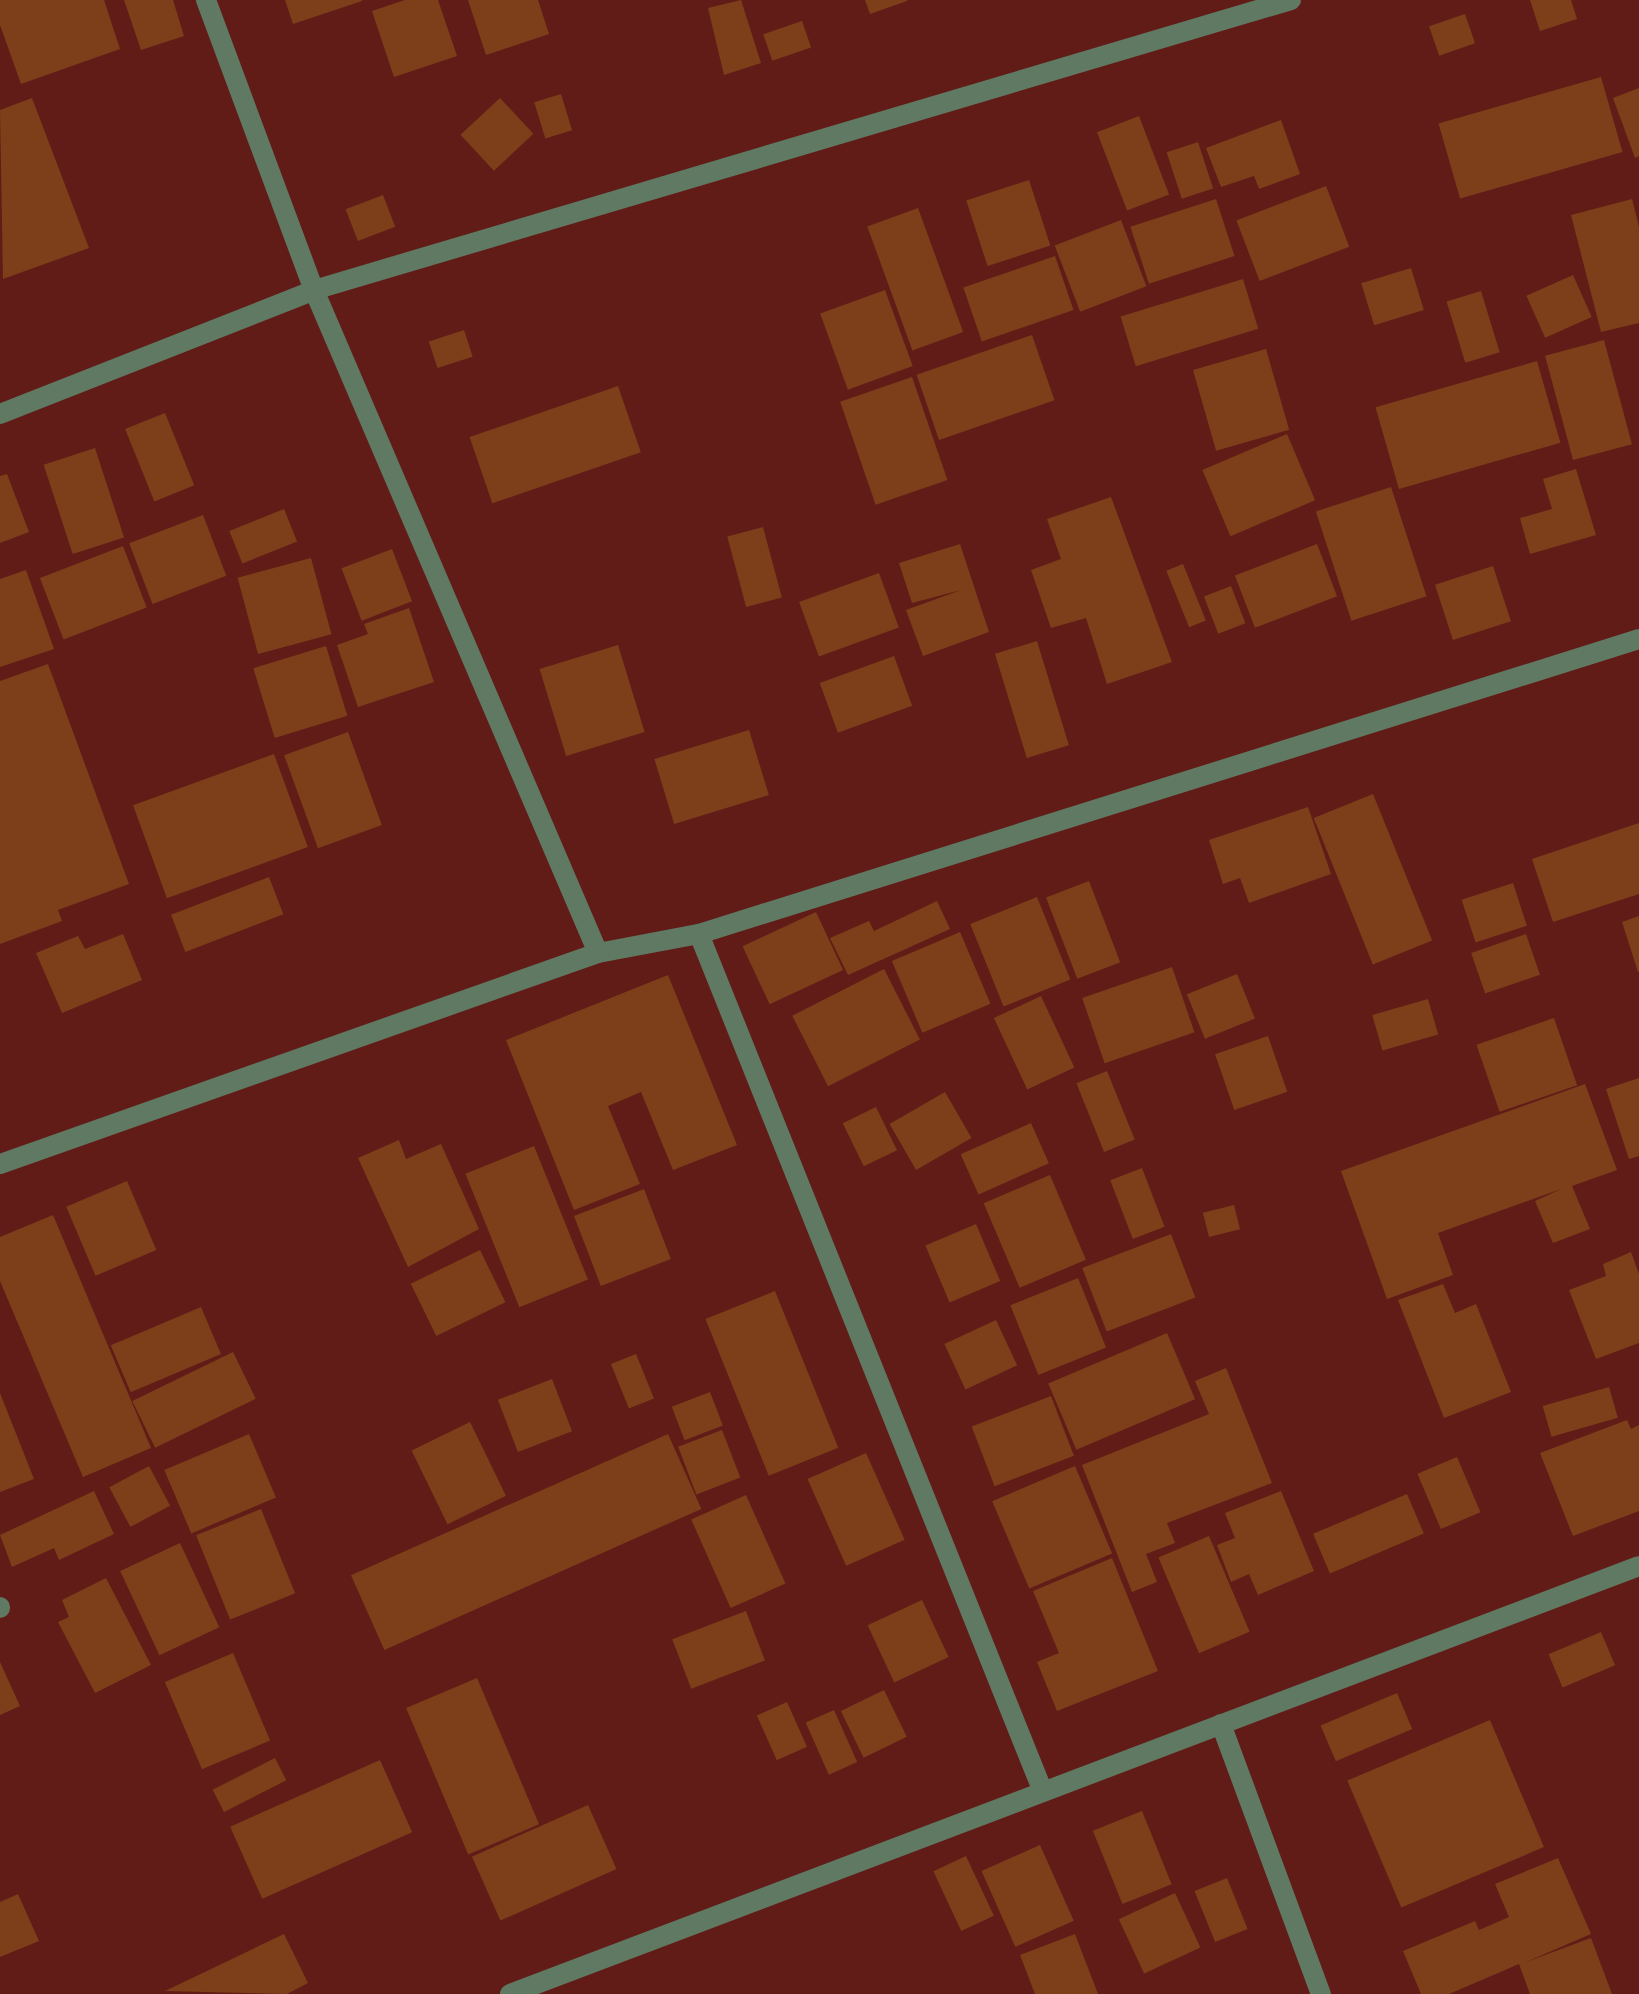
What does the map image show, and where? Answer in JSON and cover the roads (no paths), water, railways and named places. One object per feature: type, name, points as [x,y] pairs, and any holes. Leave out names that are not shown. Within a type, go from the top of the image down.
[{"type":"street","points":[[206,0],[314,290],[598,953]]},
{"type":"street","points":[[0,414],[314,290],[1291,0]]},
{"type":"street","points":[[0,1164],[598,953],[699,934],[1639,639]]},
{"type":"street","points":[[699,934],[1044,1792]]},
{"type":"street","points":[[510,1994],[1639,1566]]},
{"type":"street","points":[[1221,1724],[1322,1994]]}]
